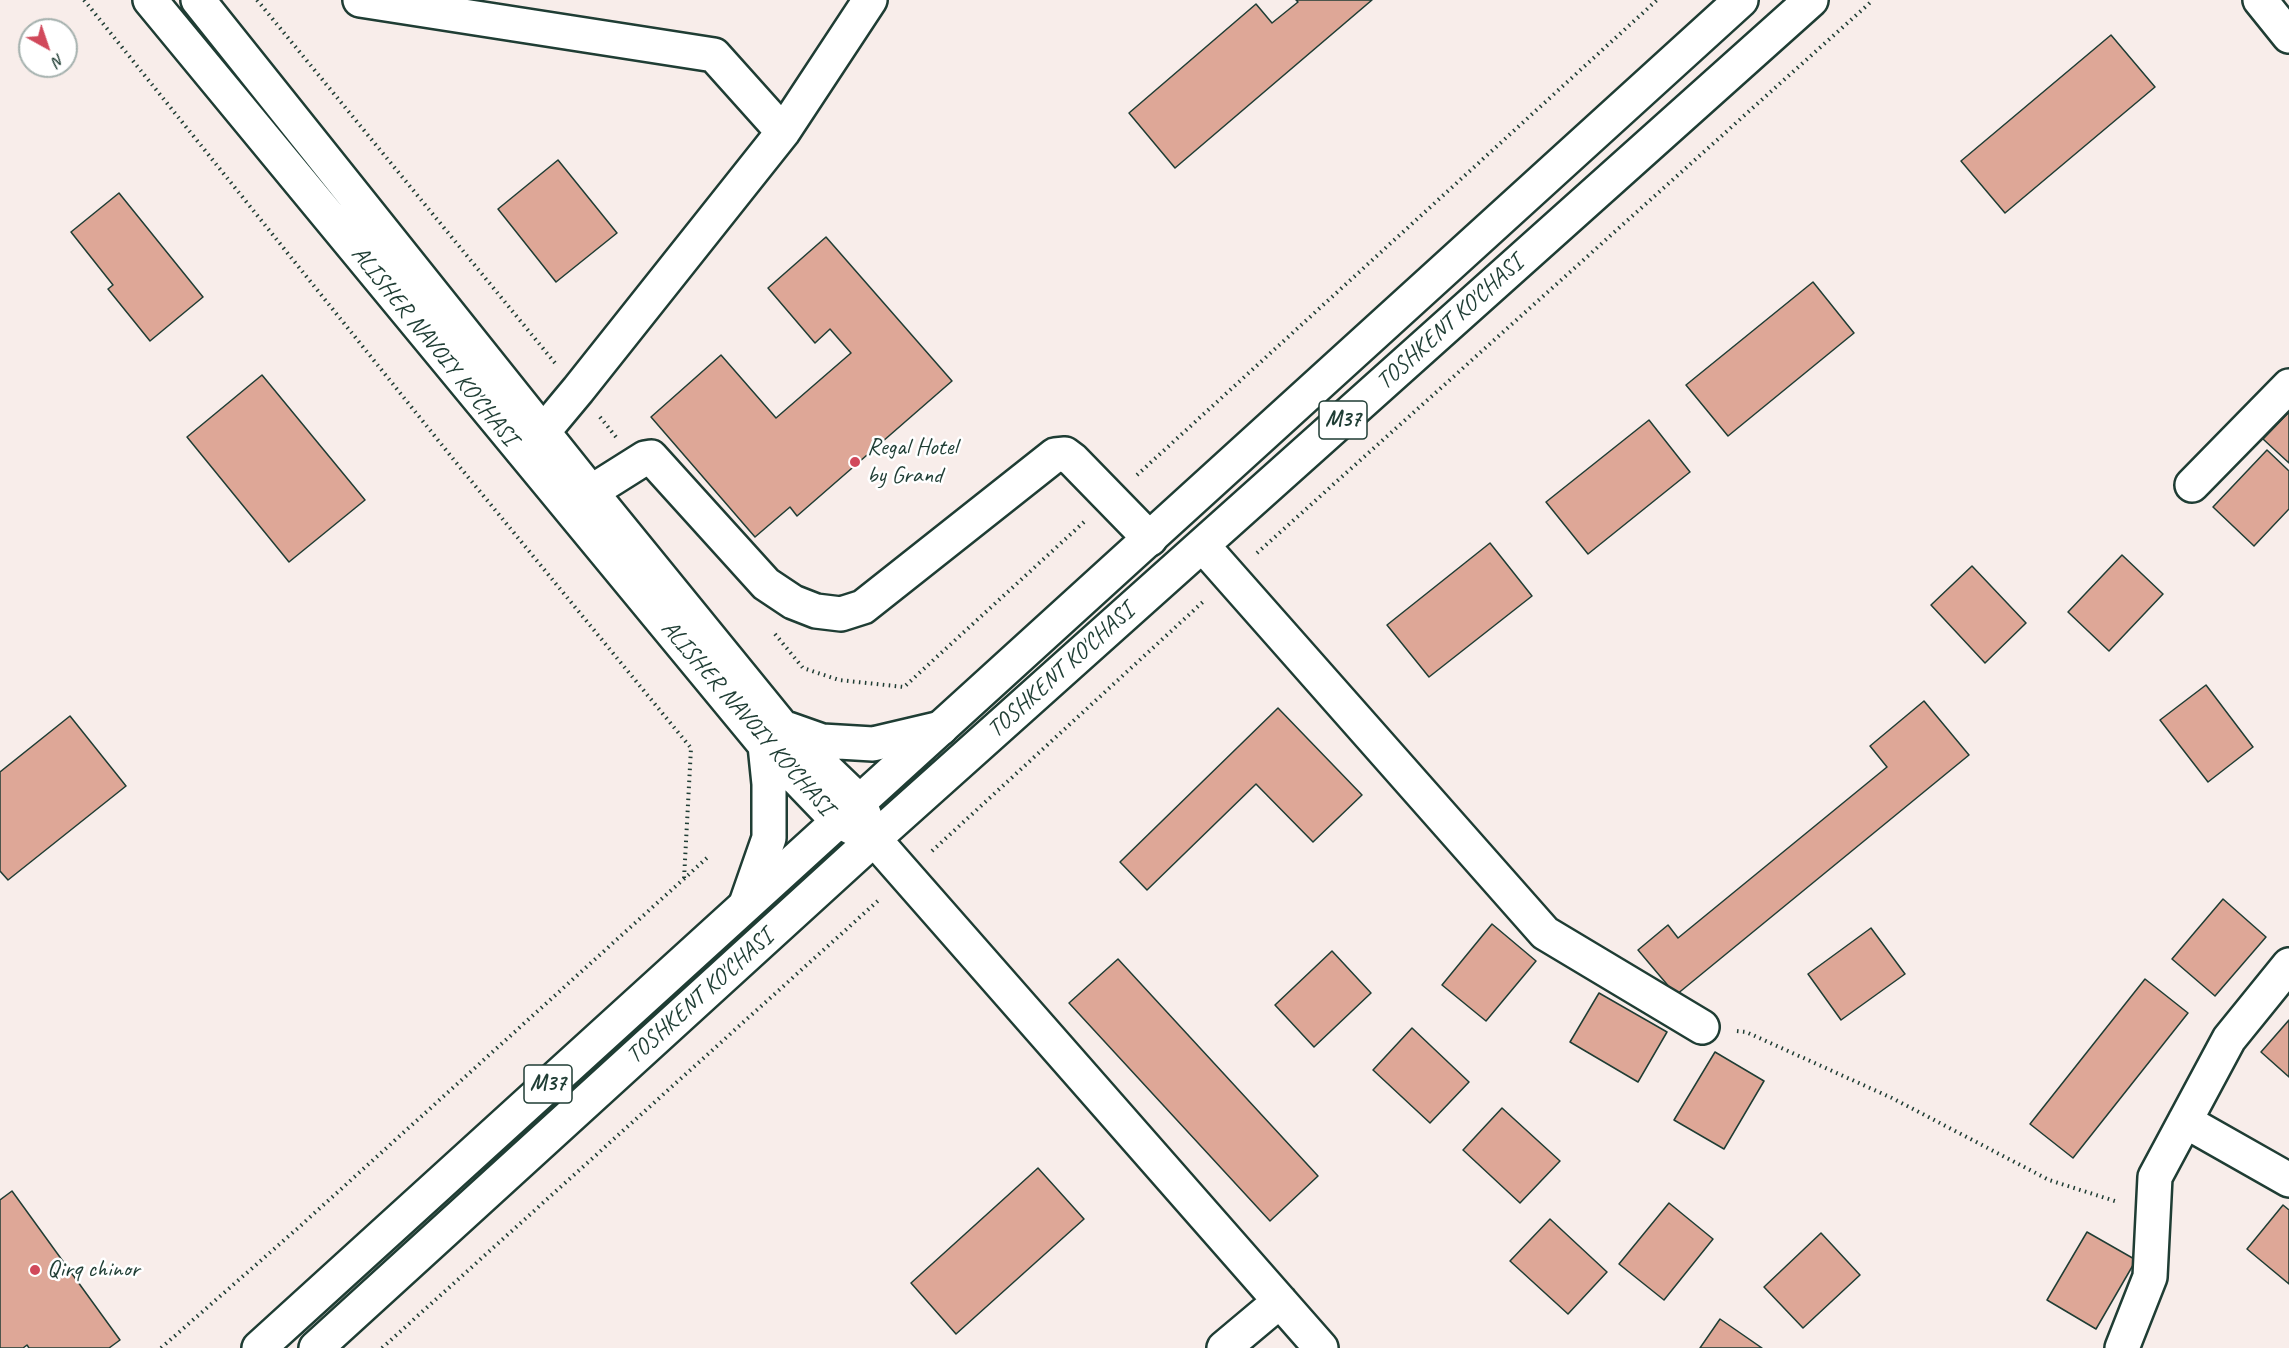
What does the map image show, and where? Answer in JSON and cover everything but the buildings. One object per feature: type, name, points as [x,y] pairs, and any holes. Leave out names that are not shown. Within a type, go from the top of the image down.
[{"type":"main road","name":"ALISHER NAVOIY KO'CHASI","points":[[150,0],[532,442],[774,736],[874,839],[1322,1348]]},
{"type":"main road","name":"ALISHER NAVOIY KO'CHASI","points":[[198,0],[532,442],[591,492],[774,736]]},
{"type":"main road","points":[[360,0],[714,55],[783,132]]},
{"type":"main road","points":[[532,442],[578,390],[783,132],[870,0]]},
{"type":"main road","name":"TOSHKENT KO'CHASI","points":[[260,1348],[747,901],[1150,539],[1741,0]]},
{"type":"main road","name":"TOSHKENT KO'CHASI","points":[[316,1348],[874,839],[1811,0]]},
{"type":"main road","points":[[2260,0],[2289,36]]},
{"type":"main road","points":[[2192,484],[2289,386]]},
{"type":"main road","points":[[591,492],[637,463],[651,457],[766,584],[793,602],[816,611],[841,614],[863,607],[1055,455],[1065,454],[1073,460],[1150,539]]},
{"type":"main road","points":[[1203,546],[1545,933],[1702,1027]]},
{"type":"main road","points":[[747,901],[769,838],[769,784],[774,736],[873,744],[941,728]]},
{"type":"main road","points":[[2122,1348],[2150,1277],[2155,1177],[2229,1039],[2289,964]]},
{"type":"main road","points":[[2185,1121],[2289,1180]]},
{"type":"main road","points":[[1224,1348],[1280,1301]]},
{"type":"path","points":[[84,0],[447,451],[691,748],[684,879]]},
{"type":"path","points":[[257,0],[637,463]]},
{"type":"path","points":[[774,633],[803,668],[839,680],[904,687],[1657,0]]},
{"type":"path","points":[[382,1348],[906,876],[1231,577],[1873,0]]},
{"type":"path","points":[[161,1348],[298,1228],[708,857]]},
{"type":"path","points":[[1702,1027],[1746,1032],[1892,1098],[2049,1180],[2153,1213]]},
{"type":"place","name":"Regal Hotel by Grand","points":[[855,462]]},
{"type":"place","name":"Qirq chinor","points":[[35,1270]]}]
